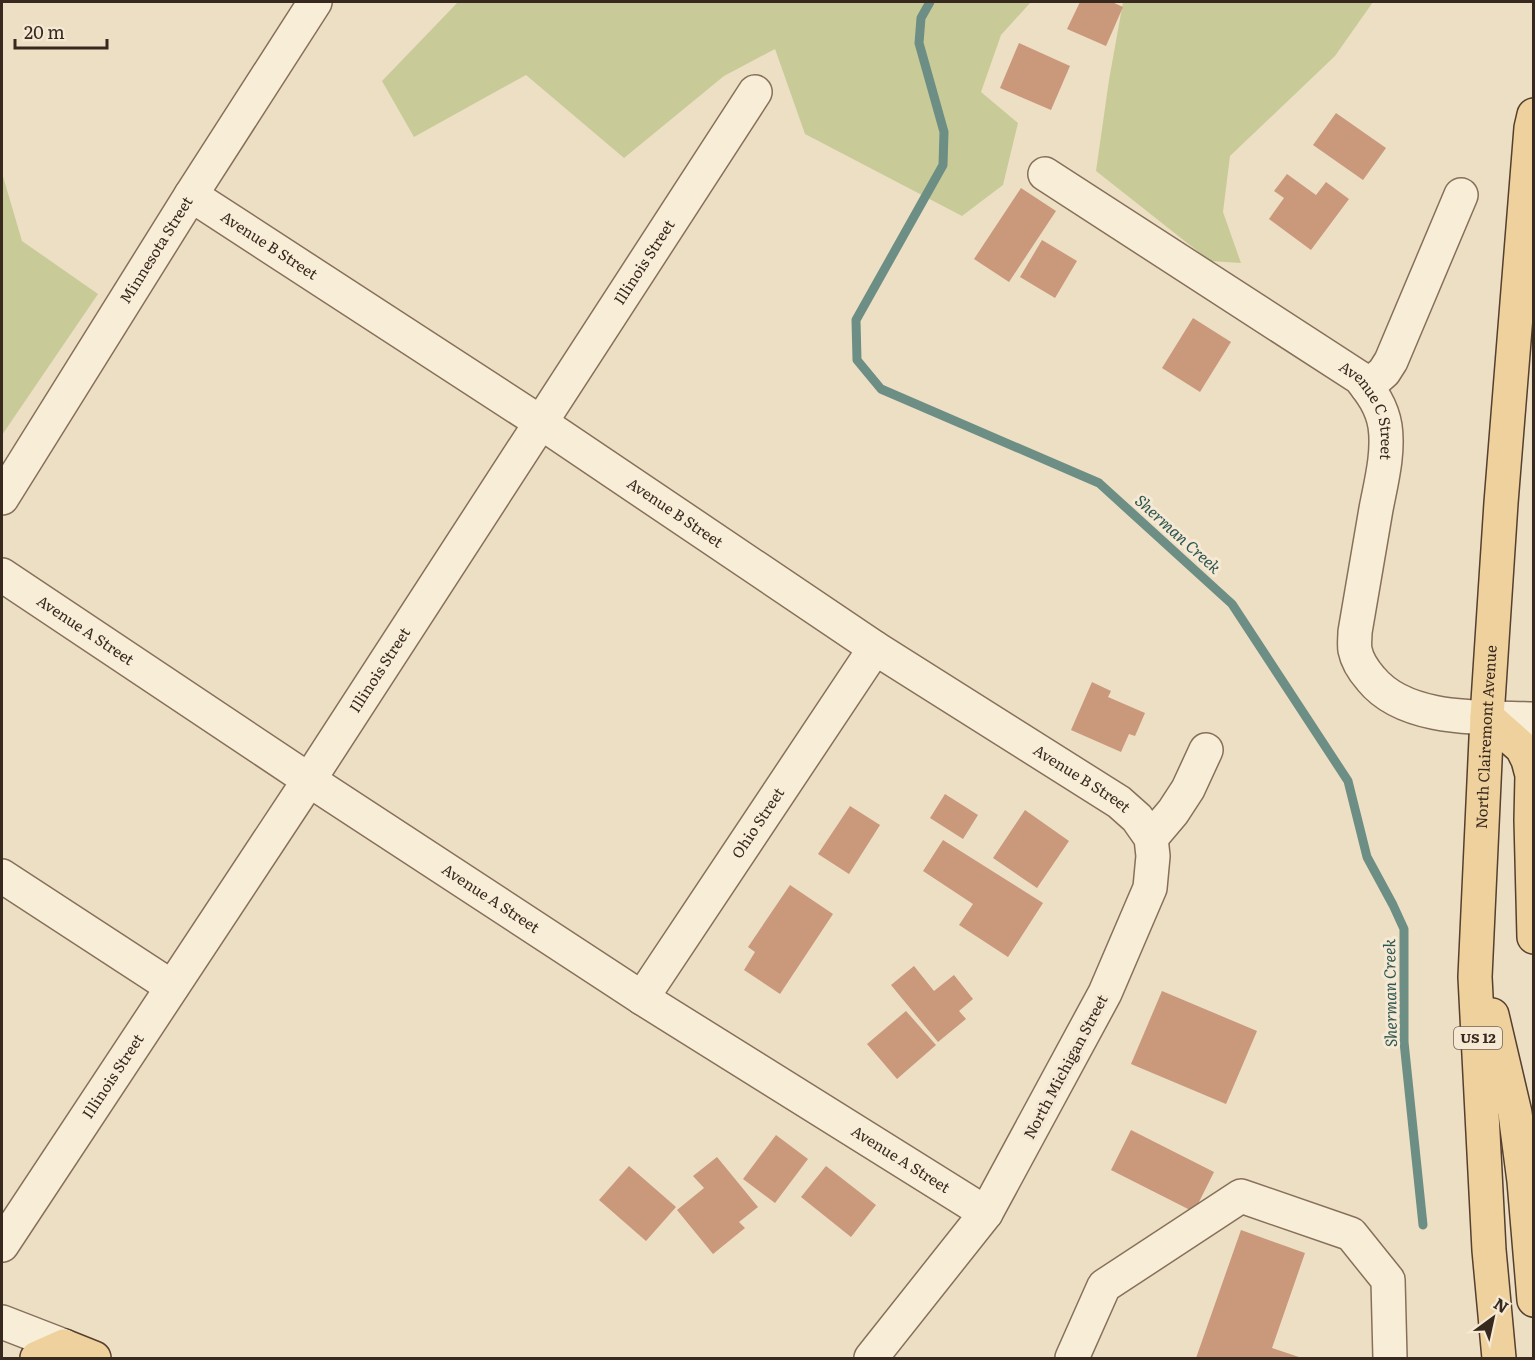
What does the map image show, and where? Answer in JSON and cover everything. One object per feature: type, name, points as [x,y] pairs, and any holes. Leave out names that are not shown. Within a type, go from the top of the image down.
[{"type":"main road","name":"North Clairemont Avenue","points":[[1499,1359],[1489,1250],[1475,977],[1487,717],[1500,515],[1533,115]]},
{"type":"main road","points":[[1517,310],[1533,368]]},
{"type":"main road","points":[[1487,717],[1522,748],[1532,775],[1533,937]]},
{"type":"main road","points":[[1477,949],[1515,1113],[1524,1181],[1533,1300]]},
{"type":"main road","points":[[50,1352],[94,1359]]},
{"type":"street","name":"Minnesota Street","points":[[2,498],[191,195],[315,2]]},
{"type":"street","name":"Illinois Street","points":[[2,1245],[309,780],[754,92]]},
{"type":"street","name":"Avenue C Street","points":[[1045,174],[1360,378],[1380,407],[1385,427],[1385,451],[1355,632],[1355,651],[1364,670],[1376,686],[1389,696],[1421,710],[1443,714],[1533,719]]},
{"type":"street","name":"Avenue B Street","points":[[191,195],[540,422],[875,648],[1119,802],[1137,818],[1151,837]]},
{"type":"street","points":[[1367,387],[1384,372],[1391,361],[1461,195]]},
{"type":"street","name":"Avenue A Street","points":[[2,575],[642,998],[986,1213]]},
{"type":"street","name":"Ohio Street","points":[[642,998],[875,648]]},
{"type":"street","points":[[1151,837],[1173,812],[1188,789],[1206,750]]},
{"type":"street","name":"North Michigan Street","points":[[874,1358],[986,1213],[1105,993],[1150,888],[1154,856],[1151,837]]},
{"type":"street","points":[[2,876],[172,987]]},
{"type":"street","points":[[1072,1359],[1104,1286],[1241,1196],[1351,1234],[1388,1280],[1390,1359]]},
{"type":"street","points":[[2,1322],[50,1352]]},
{"type":"green space","points":[[458,2],[1031,2],[1001,35],[981,92],[1018,123],[1003,185],[962,216],[805,134],[775,49],[724,76],[624,158],[526,75],[414,137],[382,81]]},
{"type":"green space","points":[[1123,2],[1373,2],[1335,56],[1230,156],[1223,212],[1241,263],[1210,261],[1096,171]]},
{"type":"green space","points":[[2,173],[22,241],[98,294],[2,435]]},
{"type":"building","points":[[1080,2],[1112,2],[1123,7],[1106,46],[1067,29]]},
{"type":"building","points":[[1019,43],[1070,66],[1051,110],[1000,88]]},
{"type":"building","points":[[1336,113],[1386,148],[1363,180],[1313,145]]},
{"type":"building","points":[[1287,174],[1316,195],[1326,182],[1349,199],[1311,250],[1269,219],[1284,198],[1274,191]]},
{"type":"building","points":[[1021,188],[1056,211],[1009,282],[974,259]]},
{"type":"building","points":[[1042,240],[1077,261],[1055,298],[1020,277]]},
{"type":"building","points":[[1193,318],[1231,342],[1200,392],[1162,368]]},
{"type":"building","points":[[1092,682],[1111,691],[1108,697],[1145,713],[1135,736],[1129,734],[1121,752],[1071,730]]},
{"type":"building","points":[[945,794],[978,815],[963,839],[930,818]]},
{"type":"building","points":[[850,806],[880,825],[849,874],[818,854]]},
{"type":"building","points":[[1025,810],[1069,841],[1037,888],[993,858]]},
{"type":"building","points":[[943,840],[1043,903],[1008,957],[959,925],[973,904],[923,871]]},
{"type":"building","points":[[790,885],[833,914],[780,994],[744,970],[755,952],[748,947]]},
{"type":"building","points":[[914,966],[934,991],[954,975],[973,999],[959,1011],[966,1019],[938,1042],[891,985]]},
{"type":"building","points":[[1162,991],[1257,1031],[1226,1104],[1131,1064]]},
{"type":"building","points":[[906,1011],[936,1045],[897,1079],[867,1044]]},
{"type":"building","points":[[1131,1130],[1214,1172],[1194,1212],[1111,1170]]},
{"type":"building","points":[[776,1135],[808,1159],[775,1203],[743,1179]]},
{"type":"building","points":[[717,1157],[758,1207],[739,1222],[745,1228],[713,1254],[677,1210],[704,1188],[693,1176]]},
{"type":"building","points":[[629,1166],[676,1207],[646,1241],[599,1200]]},
{"type":"building","points":[[826,1166],[876,1205],[851,1237],[801,1197]]},
{"type":"building","points":[[1241,1230],[1305,1253],[1272,1348],[1302,1358],[1196,1358]]},
{"type":"waterway","name":"Sherman Creek","points":[[930,2],[921,18],[919,43],[944,132],[943,165],[856,320],[857,360],[881,389],[1099,483],[1232,604],[1348,781],[1367,857],[1404,929],[1404,1042],[1423,1225]]}]
